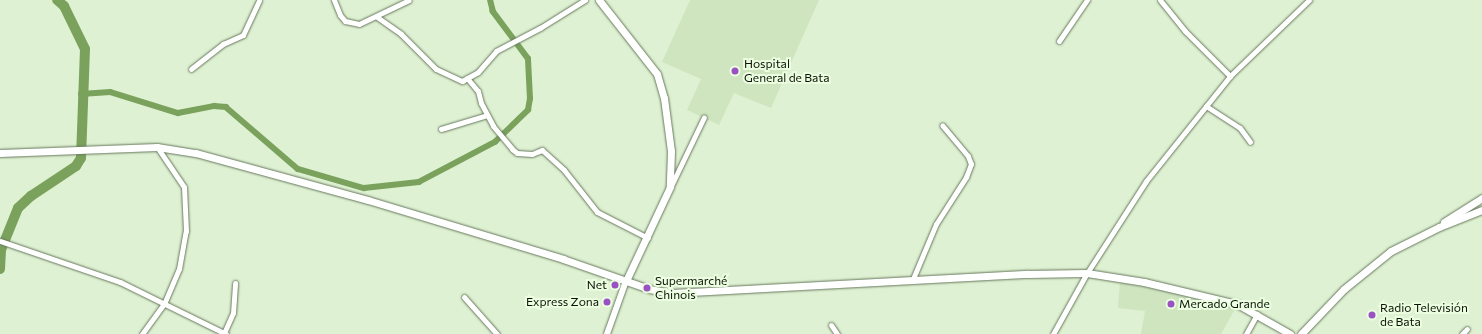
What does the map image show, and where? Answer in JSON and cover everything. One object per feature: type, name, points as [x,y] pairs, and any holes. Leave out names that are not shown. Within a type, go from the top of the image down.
[{"type":"main road","points":[[599,0],[651,65],[661,84],[671,145],[670,187],[648,238],[626,281]]},
{"type":"main road","points":[[0,154],[78,149],[156,147],[196,153],[312,184],[563,259],[626,281],[661,291],[690,294],[912,280],[1087,274],[1206,295],[1237,304],[1290,334]]},
{"type":"main road","points":[[1439,227],[1454,214],[1482,198]]},
{"type":"main road","points":[[1301,334],[1371,265],[1391,251],[1439,227],[1482,210]]},
{"type":"street","points":[[191,68],[223,44],[243,34],[258,0]]},
{"type":"street","points":[[334,0],[340,16],[345,21],[359,24],[377,17],[410,0]]},
{"type":"street","points":[[377,17],[401,34],[436,69],[457,79],[467,78],[478,72],[491,54],[585,0]]},
{"type":"street","points":[[1059,41],[1087,0]]},
{"type":"street","points":[[1160,0],[1185,31],[1230,76]]},
{"type":"street","points":[[1053,334],[1087,274],[1146,180],[1230,76],[1309,0]]},
{"type":"street","points":[[467,78],[478,91],[487,115],[517,153],[532,154],[542,150],[564,170],[597,212],[648,238]]},
{"type":"street","points":[[1206,106],[1240,128],[1250,142]]},
{"type":"street","points":[[441,129],[487,115]]},
{"type":"street","points":[[670,187],[704,117]]},
{"type":"street","points":[[912,280],[936,224],[966,177],[971,164],[968,156],[942,125]]},
{"type":"street","points":[[142,334],[164,304],[179,269],[184,247],[184,187],[179,177],[156,147]]},
{"type":"street","points":[[0,241],[120,282],[225,334],[233,314],[235,283]]},
{"type":"street","points":[[606,334],[626,281]]},
{"type":"street","points":[[464,297],[497,334]]},
{"type":"street","points":[[1246,334],[1257,314]]},
{"type":"street","points":[[831,325],[837,334]]},
{"type":"street","points":[[1462,334],[1467,329]]},
{"type":"shaded area","name":"Hospital General de Bata","points":[[690,0],[819,0],[771,108],[734,93],[719,125],[687,110],[701,79],[662,62]]},
{"type":"shaded area","name":"Mercado Grande","points":[[1120,282],[1213,301],[1235,309],[1221,334],[1141,334],[1145,311],[1118,308]]},
{"type":"waterway","points":[[0,269],[1,250],[18,208],[31,196],[76,166],[81,158],[85,49],[64,6],[57,0]]},
{"type":"waterway","points":[[81,94],[110,92],[178,113],[214,106],[226,107],[298,169],[364,188],[419,182],[495,142],[528,110],[530,99],[528,59],[493,12],[490,0]]},
{"type":"place","name":"Hospital General de Bata","points":[[735,71]]},
{"type":"place","name":"Net","points":[[615,285]]},
{"type":"place","name":"Supermarché Chinois","points":[[647,288]]},
{"type":"place","name":"Express Zona","points":[[607,302]]},
{"type":"place","name":"Mercado Grande","points":[[1171,304]]},
{"type":"place","name":"Radio Televisión de Bata","points":[[1372,315]]}]
